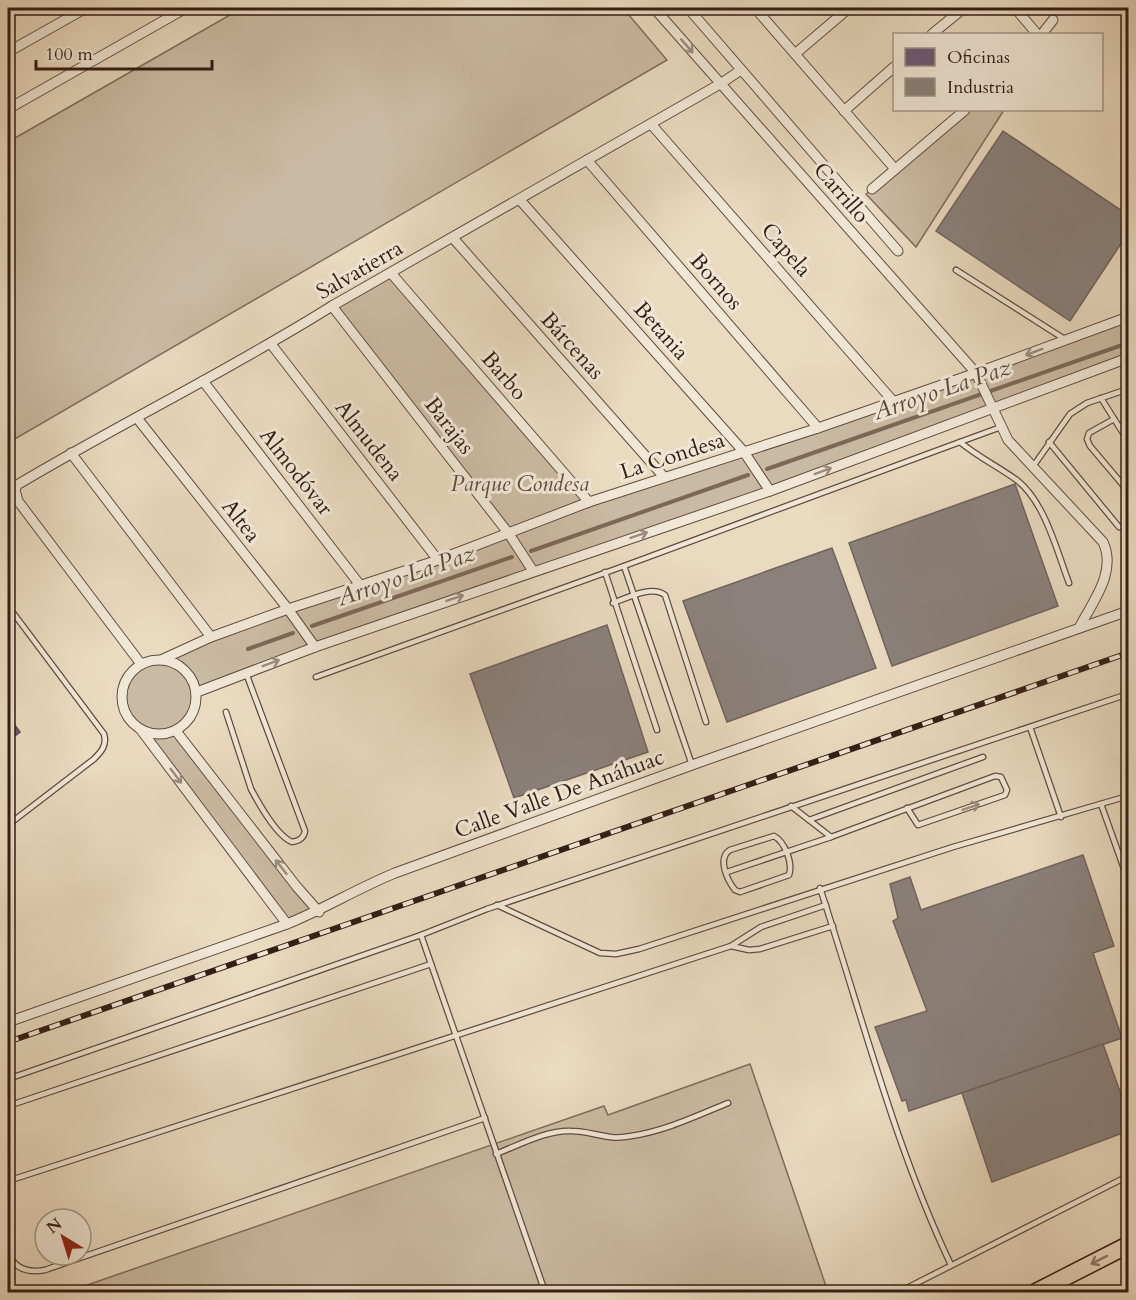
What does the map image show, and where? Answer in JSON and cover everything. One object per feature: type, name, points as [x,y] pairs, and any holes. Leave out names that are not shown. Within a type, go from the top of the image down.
[{"type":"highway","points":[[1035,1293],[1128,1245]]},
{"type":"street","points":[[8,51],[69,12],[86,8]]},
{"type":"street","points":[[8,109],[186,8]]},
{"type":"street","name":"Carrillo","points":[[654,8],[977,376],[1008,440],[1103,542],[1108,552],[1109,564],[1106,576],[1079,628]]},
{"type":"street","points":[[688,8],[898,250]]},
{"type":"street","points":[[754,8],[895,169]]},
{"type":"street","points":[[795,54],[849,8]]},
{"type":"street","points":[[933,33],[964,8]]},
{"type":"street","points":[[1015,8],[1036,33]]},
{"type":"street","points":[[1043,33],[1053,20]]},
{"type":"street","points":[[844,111],[893,68]]},
{"type":"street","name":"Salvatierra","points":[[141,664],[18,501],[15,490],[17,485],[271,344],[741,70]]},
{"type":"street","points":[[873,189],[964,111]]},
{"type":"street","name":"Capela","points":[[651,124],[893,401]]},
{"type":"street","name":"Bornos","points":[[587,160],[818,428]]},
{"type":"street","name":"Betania","points":[[520,200],[744,452],[770,491]]},
{"type":"street","name":"Bárcenas","points":[[453,238],[664,477]]},
{"type":"street","name":"Barbo","points":[[391,273],[589,502]]},
{"type":"street","name":"Barajas","points":[[333,306],[509,534],[533,571]]},
{"type":"street","name":"La Condesa","points":[[163,659],[211,637],[438,560],[589,502],[818,428],[893,401],[977,376],[1128,317]]},
{"type":"street","name":"Almudena","points":[[271,344],[438,560]]},
{"type":"street","points":[[197,692],[315,647],[770,491],[991,406],[1128,358]]},
{"type":"street","name":"Almodóvar","points":[[203,381],[360,585]]},
{"type":"street","name":"Altea","points":[[136,418],[288,609],[315,647]]},
{"type":"street","points":[[71,453],[211,637]]},
{"type":"street","name":"Calle Valle De Anáhuac","points":[[8,1022],[319,912],[361,888],[395,873],[1128,611]]},
{"type":"street","points":[[141,730],[158,734],[176,731],[188,721],[196,708],[197,692],[193,680],[186,670],[175,663],[163,659],[141,664],[126,681],[122,692],[125,713],[141,730],[287,924]]},
{"type":"street","points":[[176,731],[319,912]]},
{"type":"lane","points":[[956,270],[1066,340]]},
{"type":"lane","points":[[1032,468],[1070,414],[1078,407],[1128,389]]},
{"type":"lane","points":[[1101,398],[1128,441]]},
{"type":"lane","points":[[1114,419],[1089,433],[1087,439],[1090,446],[1128,491]]},
{"type":"lane","points":[[316,676],[624,566],[1001,427]]},
{"type":"lane","points":[[960,442],[1016,480],[1029,493],[1048,525],[1069,583]]},
{"type":"lane","points":[[1049,442],[1119,526]]},
{"type":"lane","points":[[624,566],[692,765]]},
{"type":"lane","points":[[605,572],[657,730]]},
{"type":"lane","points":[[614,603],[652,591],[665,595],[706,722]]},
{"type":"lane","points":[[8,606],[104,734],[106,741],[101,752],[94,759],[8,825]]},
{"type":"lane","points":[[226,712],[256,800],[284,838],[292,842],[299,840],[304,835],[304,831],[246,673]]},
{"type":"lane","points":[[8,1079],[421,935],[497,905],[1128,694]]},
{"type":"lane","points":[[1030,727],[1061,817]]},
{"type":"lane","points":[[809,820],[983,757]]},
{"type":"lane","points":[[727,872],[831,837],[907,808],[995,776],[1001,777],[1007,790],[1005,795],[918,825],[907,808]]},
{"type":"lane","points":[[497,905],[600,953],[616,954],[639,949],[820,888],[878,873],[952,847],[1128,796]]},
{"type":"lane","points":[[1101,804],[1128,880]]},
{"type":"lane","points":[[791,806],[831,837]]},
{"type":"lane","points":[[774,836],[782,843],[790,866],[789,875],[740,892],[733,889],[727,872],[723,858],[730,850],[774,836]]},
{"type":"lane","points":[[820,888],[906,1157],[935,1232],[951,1265]]},
{"type":"lane","points":[[8,1181],[731,946],[760,927],[826,905]]},
{"type":"lane","points":[[731,946],[760,950],[833,926]]},
{"type":"lane","points":[[421,935],[545,1293]]},
{"type":"lane","points":[[8,1106],[431,964]]},
{"type":"lane","points":[[496,1154],[561,1131],[578,1131],[615,1138],[631,1136],[678,1123],[728,1103]]},
{"type":"lane","points":[[8,1252],[10,1258],[26,1271],[45,1270],[485,1118]]},
{"type":"lane","points":[[899,1293],[1128,1176]]},
{"type":"green space","points":[[242,8],[623,8],[667,60],[8,443],[8,142]]},
{"type":"green space","points":[[964,111],[1003,111],[916,247],[866,194]]},
{"type":"green space","name":"Parque Condesa","points":[[391,273],[589,502],[1128,317],[1128,358],[992,409],[197,692],[192,714],[176,731],[319,912],[287,924],[141,730],[134,724],[125,710],[122,694],[127,678],[141,665],[166,658],[236,627],[509,534],[332,306]]},
{"type":"green space","points":[[750,1064],[828,1292],[67,1292],[604,1106],[608,1115]]},
{"type":"building: Oficinas","points":[[8,716],[20,732],[8,741]]},
{"type":"building: Industria","points":[[1003,131],[1128,215],[1128,233],[1070,321],[936,231]]},
{"type":"building: Industria","points":[[1015,484],[1058,606],[892,666],[849,543]]},
{"type":"building: Industria","points":[[832,548],[876,668],[727,722],[683,601]]},
{"type":"building: Industria","points":[[607,625],[648,752],[514,798],[470,674]]},
{"type":"building: Industria","points":[[1128,813],[1128,833],[1127,834],[1121,816]]},
{"type":"building: Industria","points":[[1083,855],[1114,946],[1093,953],[1122,1038],[909,1111],[906,1100],[902,1101],[875,1027],[927,1011],[893,921],[898,918],[890,884],[910,877],[921,910]]},
{"type":"building: Industria","points":[[1103,1044],[1128,1114],[1128,1131],[992,1182],[962,1093]]},
{"type":"waterway","name":"Arroyo La Paz","points":[[767,469],[1128,343]]},
{"type":"waterway","name":"Arroyo La Paz","points":[[531,551],[748,475]]},
{"type":"waterway","name":"Arroyo La Paz","points":[[312,626],[512,557]]},
{"type":"waterway","name":"Arroyo La Paz","points":[[248,649],[293,633]]},
{"type":"railway","points":[[8,1042],[1128,653]]}]
